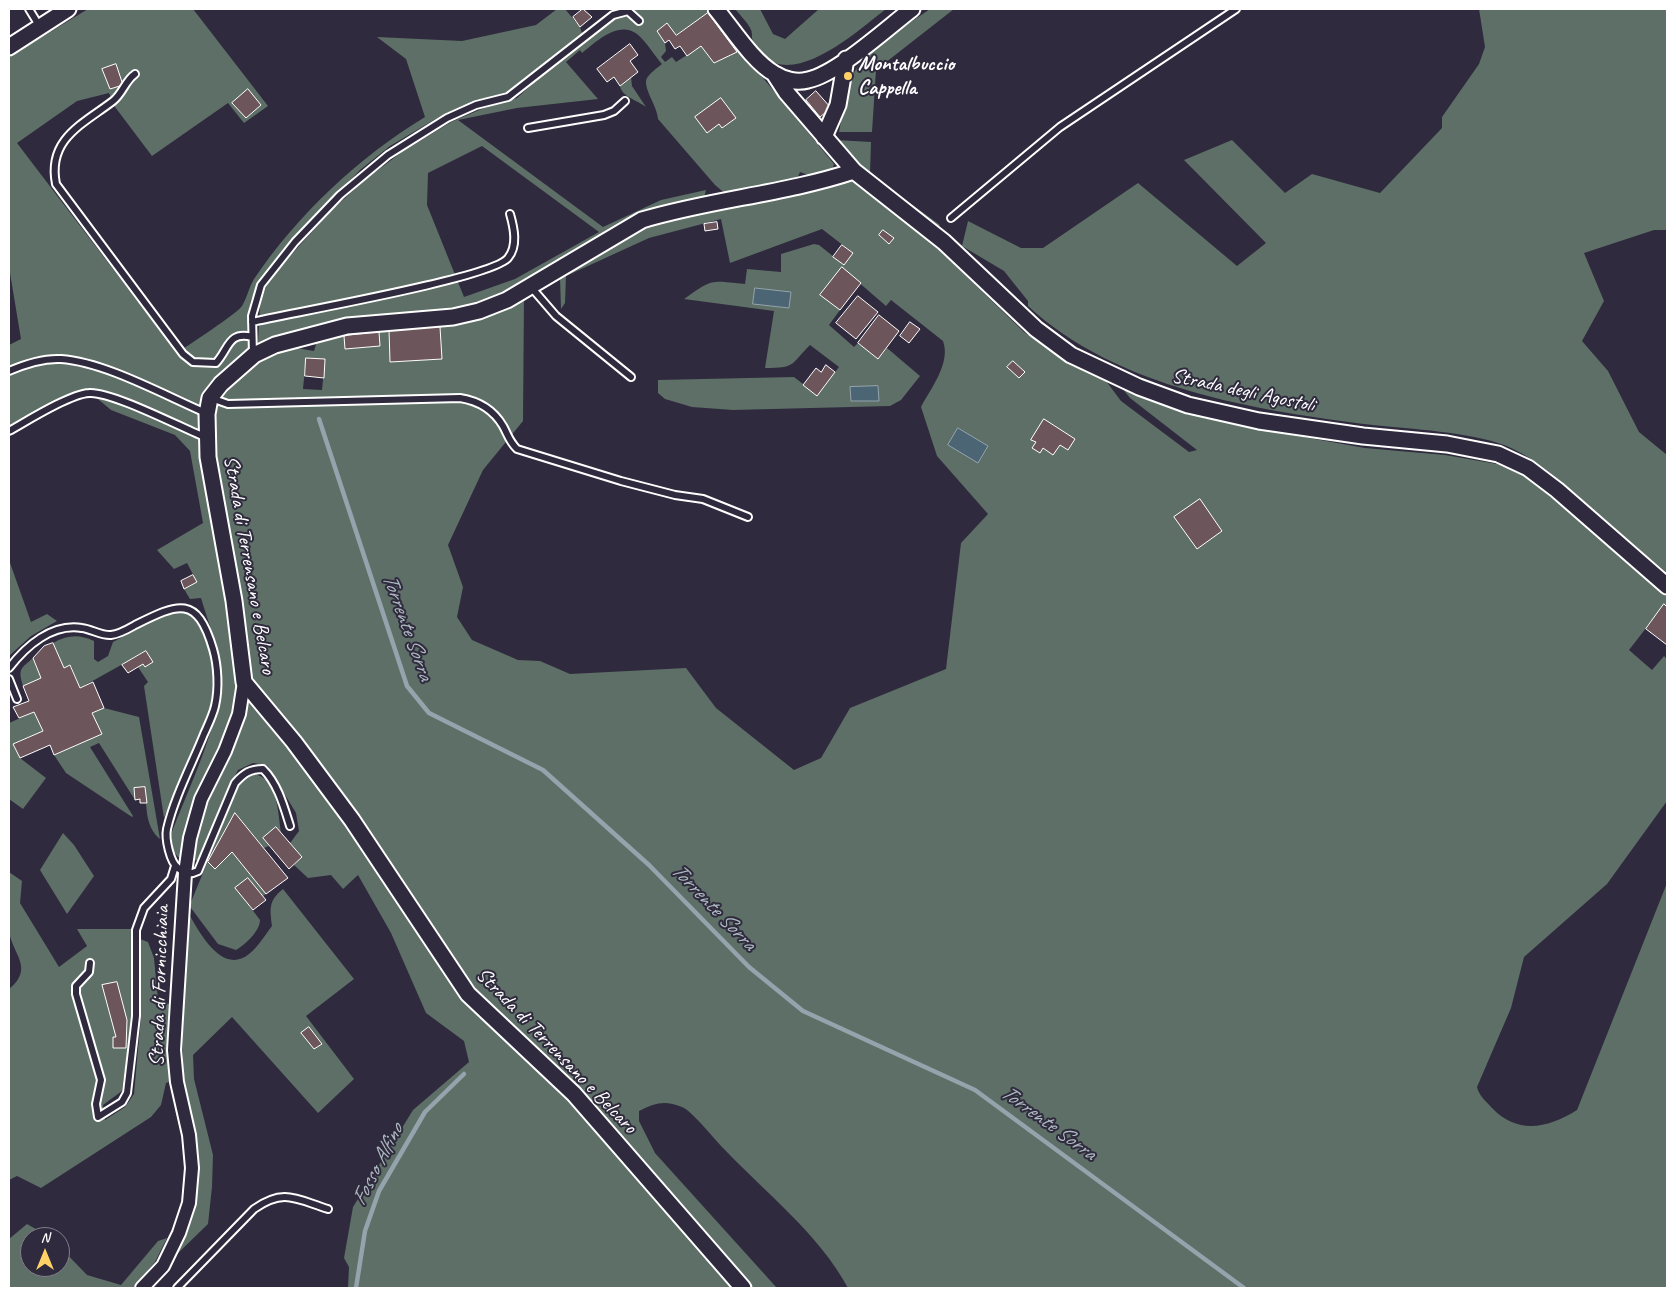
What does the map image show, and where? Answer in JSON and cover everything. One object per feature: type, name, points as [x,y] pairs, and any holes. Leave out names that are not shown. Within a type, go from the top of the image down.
[{"type":"street","points":[[9,47],[68,9]]},
{"type":"street","points":[[716,9],[756,58],[775,75],[794,81],[806,81],[816,78],[846,59],[912,9]]},
{"type":"street","points":[[824,137],[838,105],[846,59]]},
{"type":"street","name":"Strada degli Agostoli","points":[[775,75],[786,92],[854,171],[944,242],[1044,336],[1080,360],[1175,401],[1250,419],[1363,436],[1447,444],[1498,454],[1528,468],[1543,479],[1667,586]]},
{"type":"street","points":[[210,398],[221,384],[254,355],[275,345],[347,326],[453,317],[479,311],[507,300],[642,220],[666,213],[803,186],[854,171]]},
{"type":"street","name":"Strada di Terrensano e Belcaro","points":[[210,398],[206,438],[234,601],[244,682],[294,742],[352,820],[468,994],[574,1094],[743,1288]]},
{"type":"street","name":"Strada di Fornicchiaia","points":[[142,1288],[163,1266],[179,1233],[189,1203],[192,1168],[189,1135],[177,1082],[174,1050],[180,870],[201,799],[225,750],[239,714],[244,682]]},
{"type":"lane","points":[[30,9],[40,27]]},
{"type":"lane","points":[[952,218],[1060,127],[1236,9]]},
{"type":"lane","points":[[254,355],[252,322],[255,300],[261,285],[273,268],[360,177],[416,136],[447,118],[476,105],[508,98],[613,14],[628,11],[639,22]]},
{"type":"lane","points":[[135,74],[129,78],[120,95],[64,139],[57,150],[54,163],[56,184],[183,354],[193,362],[216,363],[233,338],[242,335],[252,337]]},
{"type":"lane","points":[[528,128],[604,116],[614,111],[625,101]]},
{"type":"lane","points":[[252,322],[456,279],[494,268],[508,258],[516,235],[510,214]]},
{"type":"lane","points":[[530,286],[556,316],[631,377]]},
{"type":"lane","points":[[9,371],[27,363],[61,359],[101,368],[207,414]]},
{"type":"lane","points":[[9,431],[73,398],[88,393],[109,396],[206,438]]},
{"type":"lane","points":[[210,398],[228,404],[460,398],[476,401],[493,412],[503,426],[509,441],[517,449],[621,481],[675,495],[703,499],[748,517]]},
{"type":"lane","points":[[9,668],[26,649],[59,629],[80,627],[109,635],[119,633],[162,611],[180,607],[193,610],[201,618],[214,650],[217,673],[215,706],[166,831],[171,856],[180,870],[192,874],[198,871],[235,783],[243,774],[253,769],[263,769],[268,774],[281,798],[290,826]]},
{"type":"lane","points":[[9,679],[17,699]]},
{"type":"lane","points":[[90,963],[89,972],[76,986],[76,994],[101,1080],[96,1104],[98,1117],[122,1102],[127,1094],[136,1016],[136,930],[144,908],[180,870]]},
{"type":"lane","points":[[177,1288],[254,1209],[270,1198],[286,1196],[328,1209]]},
{"type":"green space","points":[[88,9],[193,9],[268,106],[244,123],[228,103],[152,156],[115,107],[109,93],[77,101],[17,143],[177,353],[242,306],[254,279],[271,255],[331,189],[377,150],[425,117],[406,59],[377,37],[462,41],[536,25],[557,9],[565,9],[580,27],[582,33],[503,95],[475,100],[444,114],[390,146],[360,170],[293,239],[259,283],[251,300],[248,315],[249,349],[209,388],[201,402],[223,389],[258,361],[270,354],[291,347],[314,351],[317,341],[344,336],[346,349],[380,346],[379,332],[389,332],[391,362],[441,359],[440,327],[473,320],[524,296],[523,421],[483,470],[448,545],[463,587],[457,617],[472,640],[518,660],[540,661],[570,674],[686,668],[716,708],[794,770],[821,758],[850,708],[946,669],[961,543],[988,514],[937,456],[921,407],[942,367],[945,349],[943,341],[891,300],[886,306],[842,268],[820,294],[840,310],[829,325],[854,347],[858,343],[878,359],[887,348],[920,376],[901,400],[890,406],[733,410],[692,407],[665,399],[658,393],[658,380],[794,377],[817,395],[839,367],[810,345],[792,364],[782,367],[765,368],[774,311],[684,299],[712,282],[745,284],[747,269],[781,272],[781,254],[814,244],[819,245],[844,265],[853,253],[822,229],[730,263],[721,219],[649,238],[566,276],[565,303],[561,309],[560,278],[564,272],[644,223],[850,180],[864,187],[934,245],[1024,332],[1064,360],[1106,381],[1121,401],[1189,452],[1197,450],[1130,398],[1122,388],[1180,411],[1259,429],[1365,448],[1445,455],[1497,464],[1524,476],[1667,595],[1667,607],[1664,605],[1629,650],[1652,670],[1664,656],[1667,659],[1667,801],[1607,884],[1524,957],[1511,1008],[1477,1087],[1483,1098],[1502,1117],[1523,1125],[1533,1126],[1555,1121],[1577,1110],[1667,883],[1667,1288],[848,1288],[822,1249],[791,1215],[686,1109],[665,1103],[655,1104],[639,1111],[639,1121],[655,1153],[777,1288],[348,1288],[349,1267],[344,1258],[353,1207],[413,1110],[469,1062],[464,1041],[426,1013],[391,933],[358,875],[343,889],[331,875],[308,878],[294,865],[302,857],[290,843],[299,831],[296,813],[267,765],[253,763],[238,770],[224,797],[199,861],[178,857],[173,851],[171,835],[204,753],[221,688],[218,652],[201,598],[190,599],[184,589],[197,582],[187,563],[174,569],[157,550],[203,523],[190,451],[175,435],[111,410],[86,389],[72,393],[9,426],[9,345],[21,339],[9,267],[9,57]],"holes":[[[306,358],[325,359],[322,390],[303,389]]]},
{"type":"green space","points":[[628,9],[705,9],[708,13],[676,35],[667,23],[657,31],[665,43],[666,51],[661,57],[665,62],[672,57],[676,62],[701,46],[714,63],[740,50],[834,164],[832,170],[811,176],[800,172],[796,181],[727,195],[715,185],[658,119],[646,82],[650,74],[662,64],[644,40],[637,34],[630,30],[615,31],[601,38],[582,53],[580,50],[566,62],[598,99],[517,108],[458,120],[603,227],[661,200],[706,190],[704,198],[664,205],[637,216],[525,282],[474,307],[258,343],[260,304],[266,287],[277,270],[334,208],[366,179],[402,152],[451,122],[484,108],[517,98],[606,22]],"holes":[[[482,146],[599,232],[515,279],[464,297],[427,205],[428,173]]]},
{"type":"green space","points":[[735,9],[760,9],[773,34],[785,39],[819,9],[886,9],[845,40],[811,60],[794,64],[779,64],[765,57],[759,51],[752,38],[750,27]]},
{"type":"green space","points":[[930,9],[954,9],[876,70],[872,132],[839,132],[849,85],[862,61],[879,44]]},
{"type":"green space","points":[[1479,9],[1667,9],[1667,230],[1654,230],[1584,253],[1604,301],[1582,341],[1608,371],[1639,432],[1667,455],[1667,573],[1549,472],[1516,450],[1490,441],[1457,434],[1328,419],[1236,403],[1190,391],[1145,376],[1103,357],[1063,334],[1028,306],[1028,301],[1004,271],[962,246],[968,221],[1021,248],[1043,248],[1138,183],[1237,266],[1266,243],[1184,160],[1232,140],[1285,193],[1312,174],[1380,193],[1442,128],[1442,117],[1479,64],[1485,47]]},
{"type":"green space","points":[[631,77],[632,86],[646,107],[627,96],[621,90],[620,86]]},
{"type":"green space","points":[[836,140],[871,142],[870,174],[940,225],[938,227],[864,173]]},
{"type":"green space","points":[[9,560],[31,622],[47,614],[57,621],[31,636],[9,656]]},
{"type":"green space","points":[[182,612],[191,615],[197,621],[210,652],[213,672],[212,703],[164,818],[144,686],[148,682],[138,667],[143,664],[145,667],[153,662],[146,651],[80,688],[71,666],[64,668],[53,643],[73,636],[94,641],[94,659],[98,662],[108,656],[113,642],[165,614]]},
{"type":"green space","points":[[33,658],[41,678],[23,686],[21,670]]},
{"type":"green space","points":[[104,708],[139,717],[160,839],[151,828],[146,807],[145,787],[134,788],[135,800],[99,743],[90,747],[132,817],[66,773],[54,755],[101,734],[92,713]]},
{"type":"green space","points":[[34,712],[43,731],[13,744],[20,758],[46,778],[23,809],[9,799],[9,723]]},
{"type":"green space","points":[[253,774],[268,782],[272,789],[281,833],[276,827],[263,838],[269,846],[264,848],[235,813],[208,862],[215,869],[232,852],[266,894],[263,896],[248,878],[236,888],[260,920],[255,933],[244,945],[236,950],[218,944],[191,908],[191,902],[239,785]]},
{"type":"green space","points":[[63,833],[74,845],[94,876],[67,914],[40,870]]},
{"type":"green space","points":[[9,872],[22,881],[20,903],[59,967],[87,946],[77,929],[132,929],[132,1017],[122,1091],[103,1105],[105,1120],[125,1107],[134,1094],[141,1017],[140,939],[148,942],[154,958],[158,1000],[172,1005],[172,1081],[166,1083],[161,1105],[151,1117],[41,1188],[17,1176],[9,1180],[9,989],[17,981],[21,967],[8,924]]},
{"type":"green space","points":[[283,889],[354,979],[306,1016],[354,1079],[318,1113],[232,1017],[193,1055],[194,1079],[213,1155],[212,1187],[208,1224],[173,1258],[192,1212],[198,1183],[197,1153],[185,1081],[182,1048],[187,919],[190,916],[200,933],[214,950],[230,960],[239,959],[252,951],[272,926],[272,901]]},
{"type":"green space","points":[[20,1230],[20,1277],[70,1277],[70,1257],[87,1275],[121,1285],[158,1241],[167,1238],[155,1262],[133,1288],[9,1288],[9,1239]]},
{"type":"water","points":[[755,288],[791,292],[789,308],[753,304]]},
{"type":"water","points":[[878,386],[879,401],[851,401],[850,387]]},
{"type":"water","points":[[958,428],[988,446],[978,463],[948,445]]},
{"type":"building","points":[[583,9],[592,17],[580,27],[573,17]]},
{"type":"building","points":[[708,13],[737,52],[714,63],[701,46],[687,56],[680,46],[675,49],[669,40],[665,43],[657,31],[667,23],[676,35]]},
{"type":"building","points":[[630,44],[638,55],[630,61],[638,72],[620,86],[614,77],[607,82],[597,69]]},
{"type":"building","points":[[116,64],[123,85],[110,89],[102,69]]},
{"type":"building","points":[[248,89],[261,105],[246,118],[232,103]]},
{"type":"building","points":[[816,91],[831,108],[820,117],[806,100]]},
{"type":"building","points":[[721,98],[736,118],[722,128],[719,124],[707,133],[695,117]]},
{"type":"building","points":[[717,222],[718,229],[705,231],[704,224]]},
{"type":"building","points":[[883,230],[894,238],[889,244],[879,235]]},
{"type":"building","points":[[842,245],[853,253],[844,265],[833,257]]},
{"type":"building","points":[[842,267],[861,283],[840,310],[820,295]]},
{"type":"building","points":[[858,296],[878,312],[856,339],[836,323]]},
{"type":"building","points":[[879,315],[899,331],[878,359],[858,343]]},
{"type":"building","points":[[910,322],[920,329],[909,343],[900,336]]},
{"type":"building","points":[[440,327],[442,359],[390,362],[389,329]]},
{"type":"building","points":[[379,332],[380,346],[345,349],[344,336]]},
{"type":"building","points":[[306,358],[325,359],[324,378],[305,376]]},
{"type":"building","points":[[1013,361],[1025,372],[1019,378],[1007,367]]},
{"type":"building","points":[[826,365],[835,372],[817,396],[803,385],[816,368],[821,372]]},
{"type":"building","points":[[1044,419],[1075,439],[1068,450],[1060,445],[1053,455],[1043,448],[1040,453],[1032,448],[1036,442],[1031,440]]},
{"type":"building","points":[[1200,499],[1222,531],[1197,549],[1174,517]]},
{"type":"building","points":[[193,575],[197,582],[184,589],[181,581]]},
{"type":"building","points":[[1664,604],[1667,607],[1667,645],[1646,629]]},
{"type":"building","points":[[53,643],[64,668],[70,665],[80,688],[93,682],[104,708],[92,713],[102,734],[54,755],[50,745],[20,758],[13,744],[43,731],[34,712],[19,718],[13,707],[29,701],[23,686],[41,678],[33,658],[44,646]]},
{"type":"building","points":[[146,651],[153,662],[145,667],[143,664],[128,673],[122,665]]},
{"type":"building","points":[[145,787],[147,803],[140,803],[140,799],[135,800],[134,788]]},
{"type":"building","points":[[235,813],[288,878],[266,894],[232,852],[215,869],[208,862]]},
{"type":"building","points":[[276,827],[302,857],[289,869],[263,838]]},
{"type":"building","points":[[248,878],[266,900],[253,910],[235,888]]},
{"type":"building","points":[[117,982],[127,1020],[126,1048],[113,1048],[113,1037],[116,1037],[102,985]]},
{"type":"building","points":[[309,1027],[322,1044],[314,1049],[301,1033]]},
{"type":"waterway","name":"Torrente Sorra","points":[[319,419],[407,686],[429,713],[543,770],[649,865],[749,967],[803,1011],[975,1090],[1244,1288]]},
{"type":"waterway","name":"Fosso Alfino","points":[[356,1288],[365,1231],[379,1191],[425,1112],[464,1074]]},
{"type":"place","name":"Montalbuccio Cappella","points":[[848,76]]}]
